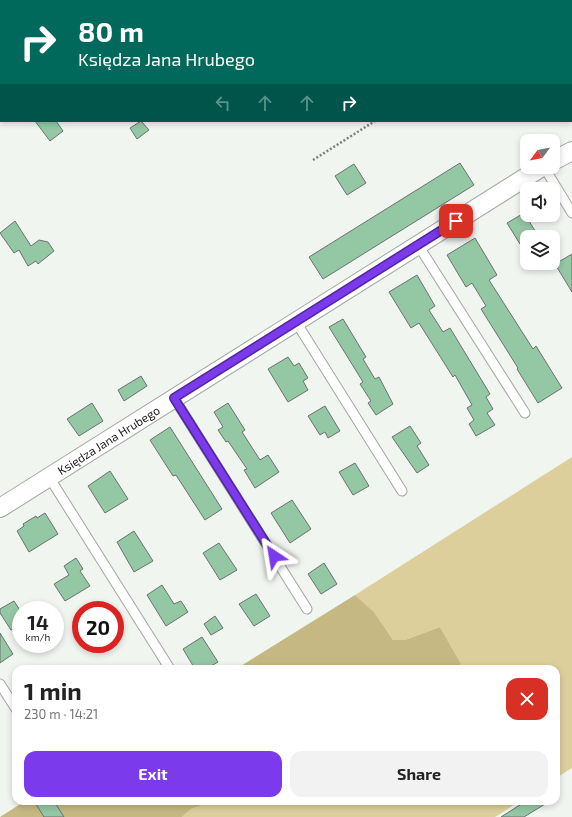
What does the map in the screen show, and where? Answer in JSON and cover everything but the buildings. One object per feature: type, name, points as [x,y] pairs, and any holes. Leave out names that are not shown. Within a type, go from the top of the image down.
[{"type":"street","points":[[560,157],[572,151]]},
{"type":"street","name":"Księdza Jana Hrubego","points":[[0,508],[532,174]]},
{"type":"lane","points":[[547,174],[572,213]]},
{"type":"lane","points":[[418,245],[525,413]]},
{"type":"lane","points":[[296,322],[402,491]]},
{"type":"lane","points":[[174,398],[307,609]]},
{"type":"lane","points":[[49,477],[167,665]]},
{"type":"lane","points":[[0,684],[12,703]]},
{"type":"path","points":[[313,160],[373,122]]},
{"type":"shaded area","points":[[572,457],[572,768],[560,776],[560,665],[460,665],[461,664],[440,627],[405,640],[393,640],[374,612],[355,595]]},
{"type":"shaded area","points":[[355,595],[374,612],[393,640],[405,640],[440,627],[461,664],[460,665],[242,665]]},
{"type":"shaded area","points":[[19,805],[202,805],[191,809],[182,817],[0,817]]},
{"type":"shaded area","points":[[202,805],[514,805],[495,817],[182,817],[191,809]]},
{"type":"route","points":[[274,556],[174,398],[456,221]]}]
